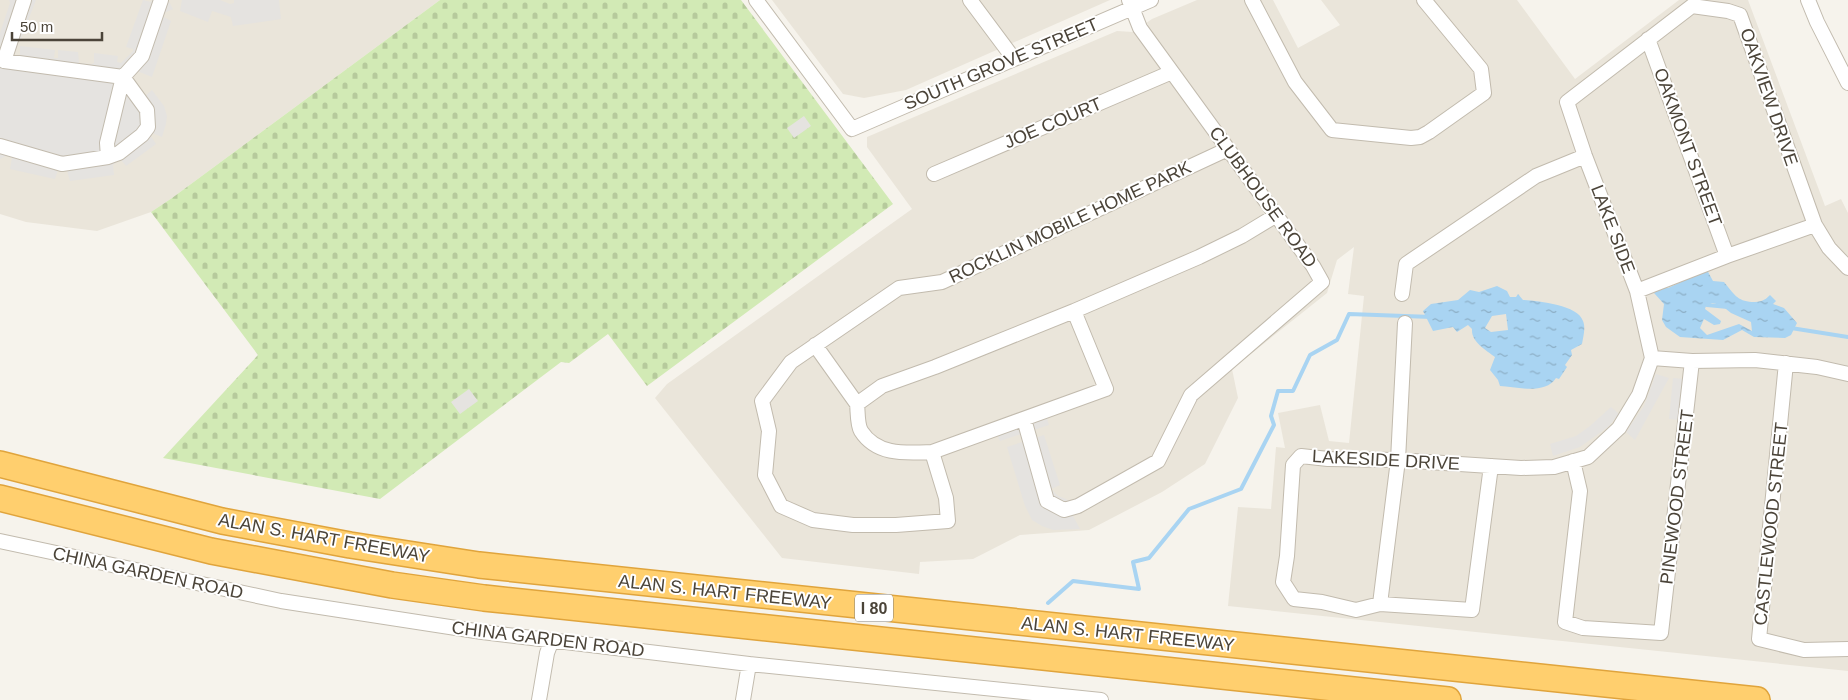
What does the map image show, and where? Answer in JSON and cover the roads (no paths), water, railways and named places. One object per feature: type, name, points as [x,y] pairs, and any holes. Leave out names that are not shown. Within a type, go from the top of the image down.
[{"type":"highway","name":"ALAN S. HART FREEWAY","points":[[0,464],[222,521],[350,545],[479,565],[1757,700]]},
{"type":"highway","name":"ALAN S. HART FREEWAY","points":[[0,498],[211,551],[392,585],[475,597],[1448,700]]},
{"type":"street","points":[[0,146],[62,164],[108,157],[119,152],[142,135],[148,127],[147,110],[123,77],[2,65],[24,0]]},
{"type":"street","points":[[108,157],[107,143],[123,77],[142,56],[161,0]]},
{"type":"street","name":"SOUTH GROVE STREET","points":[[756,0],[852,129],[1014,59],[1130,4],[1151,0]]},
{"type":"street","points":[[970,0],[1014,59]]},
{"type":"street","points":[[1252,0],[1295,82],[1332,130],[1411,138],[1420,137],[1429,132],[1484,93],[1481,69],[1424,0]]},
{"type":"street","points":[[1808,0],[1848,83]]},
{"type":"street","name":"OAKVIEW DRIVE","points":[[1567,102],[1691,3],[1740,15],[1815,225]]},
{"type":"street","name":"CLUBHOUSE ROAD","points":[[1024,419],[1047,501],[1064,510],[1078,506],[1158,460],[1191,395],[1322,282],[1313,266],[1140,28],[1130,4]]},
{"type":"street","name":"OAKMONT STREET","points":[[1648,39],[1727,256]]},
{"type":"street","name":"JOE COURT","points":[[934,174],[1172,72]]},
{"type":"street","name":"LAKE SIDE","points":[[1567,102],[1584,156],[1637,291],[1652,358]]},
{"type":"street","name":"ROCKLIN MOBILE HOME PARK","points":[[932,452],[946,498],[948,521],[896,525],[853,525],[813,520],[781,506],[765,475],[769,431],[762,401],[791,362],[899,288],[942,282],[1228,148]]},
{"type":"street","points":[[1402,294],[1406,264],[1536,176],[1584,156]]},
{"type":"street","points":[[857,404],[882,386],[935,367],[1074,311],[1199,257],[1242,236],[1275,216]]},
{"type":"street","points":[[1637,291],[1727,256],[1815,225],[1829,248],[1848,268]]},
{"type":"street","points":[[815,345],[857,404],[860,430],[880,449],[904,453],[932,452],[1106,389],[1074,311]]},
{"type":"street","points":[[1406,323],[1398,460],[1380,604],[1472,610],[1491,466]]},
{"type":"street","points":[[1652,358],[1692,361],[1755,360],[1816,367],[1848,374]]},
{"type":"street","name":"LAKESIDE DRIVE","points":[[1380,604],[1356,610],[1322,602],[1294,599],[1283,582],[1287,556],[1293,465],[1301,456],[1328,459],[1398,460],[1521,468],[1554,467],[1588,457],[1619,428],[1639,395],[1652,358]]},
{"type":"street","name":"PINEWOOD STREET","points":[[1573,461],[1580,491],[1565,622],[1583,628],[1661,633],[1692,361]]},
{"type":"street","name":"CASTLEWOOD STREET","points":[[1786,363],[1759,640],[1804,650],[1848,649]]},
{"type":"street","name":"CHINA GARDEN ROAD","points":[[0,541],[281,601],[482,632],[749,664],[1101,700]]},
{"type":"street","points":[[539,700],[547,653],[552,640]]},
{"type":"street","points":[[743,700],[749,664]]},
{"type":"water","points":[[1707,270],[1713,281],[1724,282],[1736,296],[1743,300],[1760,301],[1770,295],[1776,301],[1773,304],[1784,308],[1797,323],[1791,335],[1785,338],[1754,337],[1742,330],[1723,340],[1680,337],[1666,327],[1662,320],[1664,304],[1654,293],[1662,287],[1668,288]],"holes":[[[1712,303],[1721,305],[1731,313],[1751,322],[1752,331],[1739,324],[1707,335],[1700,328],[1704,319],[1714,325],[1720,324],[1721,321],[1705,309],[1706,306],[1713,307],[1710,304]]]},
{"type":"water","points":[[1497,286],[1507,291],[1510,297],[1516,297],[1518,294],[1523,300],[1557,305],[1574,311],[1580,316],[1584,327],[1582,344],[1571,350],[1572,355],[1559,379],[1556,378],[1545,387],[1530,389],[1500,386],[1490,370],[1495,357],[1476,342],[1472,329],[1468,325],[1457,332],[1453,327],[1433,331],[1423,311],[1431,304],[1458,300],[1470,290],[1479,292]],"holes":[[[1506,314],[1508,330],[1491,332],[1485,328],[1492,316]]]},
{"type":"waterway","points":[[1707,305],[1728,307]]},
{"type":"waterway","points":[[1048,603],[1073,581],[1139,589],[1133,562],[1149,558],[1189,509],[1241,489],[1274,425],[1271,416],[1278,391],[1293,391],[1310,355],[1337,340],[1349,314],[1432,317]]},
{"type":"waterway","points":[[1791,328],[1848,337]]}]
